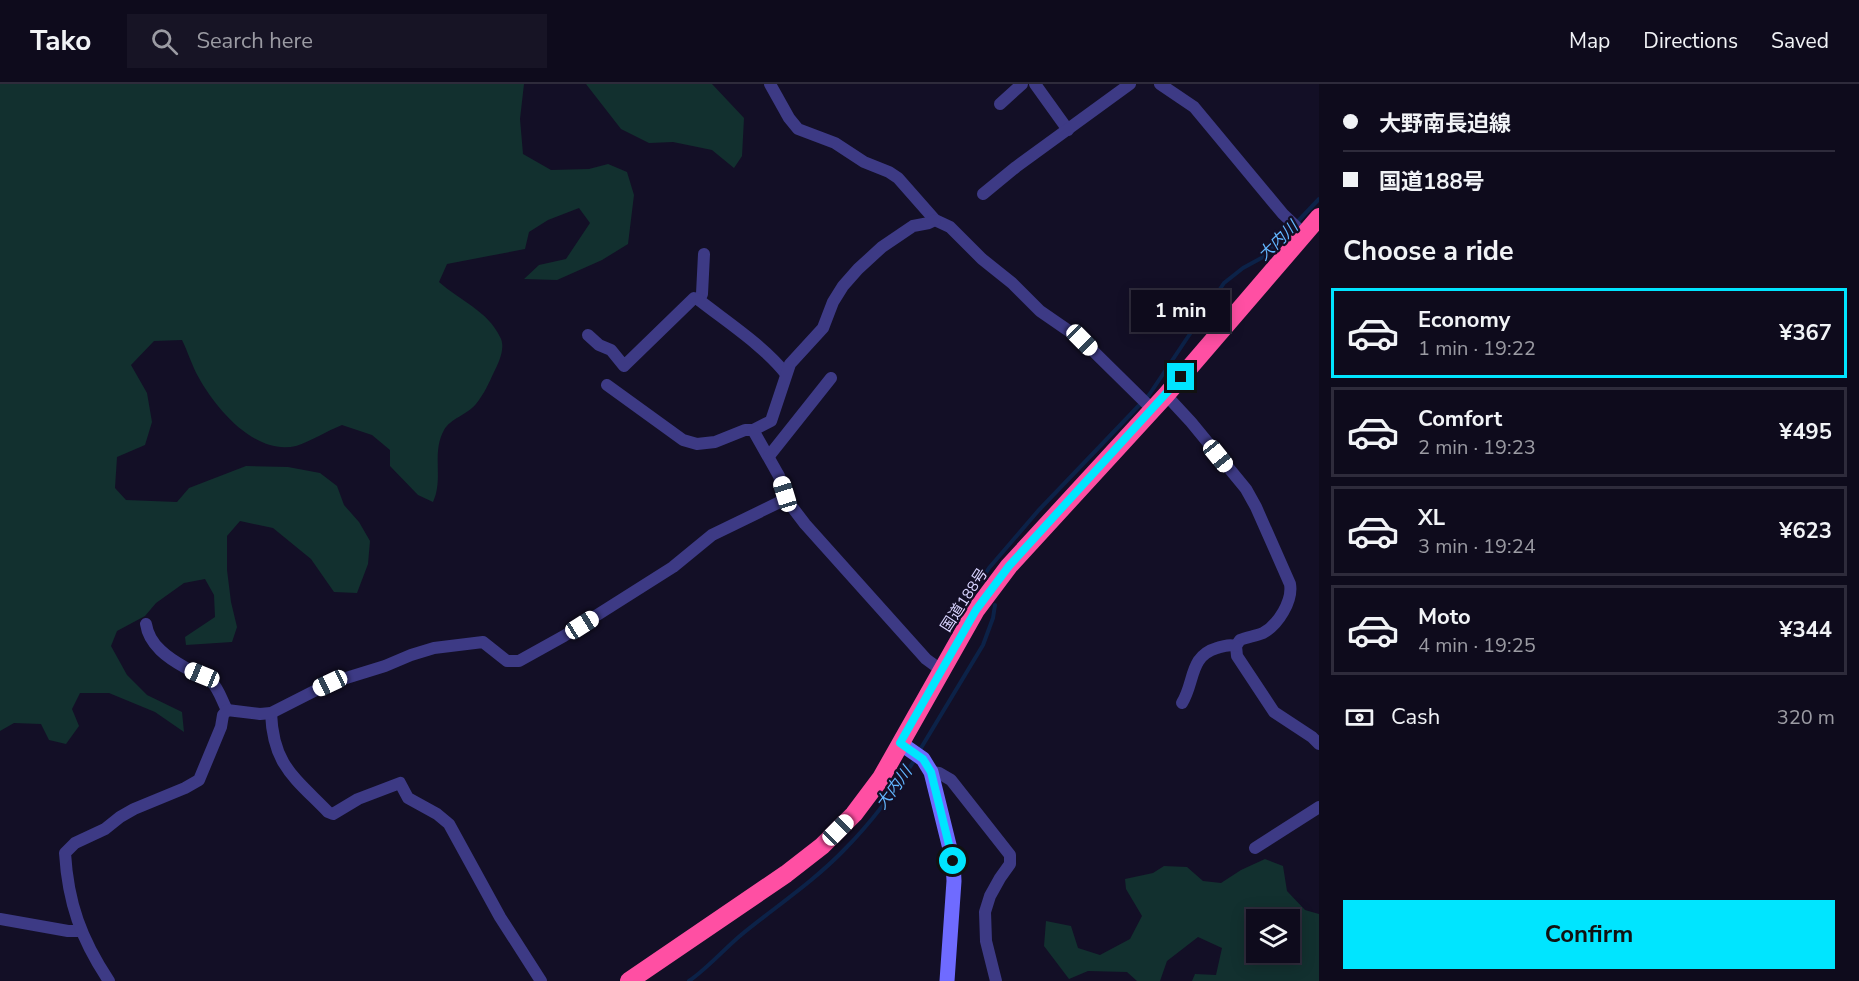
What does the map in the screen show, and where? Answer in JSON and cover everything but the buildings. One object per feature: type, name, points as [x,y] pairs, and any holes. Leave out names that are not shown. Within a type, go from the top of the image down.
[{"type":"highway","name":"国道188号","points":[[629,981],[786,874],[822,846],[854,814],[905,746],[941,670],[976,610],[1009,566],[1166,395],[1319,217]]},
{"type":"main road","points":[[905,746],[927,765],[953,861],[954,881],[947,981]]},
{"type":"street","points":[[770,84],[798,129],[835,143],[864,162],[898,178],[935,220],[950,227],[1040,311],[1082,340],[1152,409]]},
{"type":"street","points":[[1000,104],[1022,84]]},
{"type":"street","points":[[1035,84],[1068,130]]},
{"type":"street","points":[[983,194],[1016,166],[1130,84]]},
{"type":"street","points":[[1168,86],[1194,108],[1283,214],[1304,234]]},
{"type":"street","points":[[607,385],[683,440],[698,444],[715,442],[745,430],[753,430],[771,421],[790,364],[823,328],[833,302],[858,269],[882,246],[901,233],[913,226],[935,220]]},
{"type":"street","points":[[699,300],[702,294],[704,254]]},
{"type":"street","points":[[588,335],[599,345],[611,350],[624,366],[694,298],[779,364],[786,374]]},
{"type":"street","points":[[769,456],[831,378]]},
{"type":"street","points":[[1166,395],[1246,489],[1290,584],[1292,592],[1289,603],[1268,629],[1261,634],[1240,639],[1236,646],[1237,656],[1274,711],[1312,736],[1319,744]]},
{"type":"street","points":[[753,430],[779,476],[786,499],[805,524],[926,659],[941,670]]},
{"type":"street","points":[[227,710],[271,713],[330,683],[434,648],[483,642],[507,661],[519,661],[564,636],[673,567],[712,535],[786,499]]},
{"type":"street","points":[[146,624],[147,633],[154,644],[186,668],[210,681],[227,710]]},
{"type":"street","points":[[1182,703],[1201,655],[1230,644],[1236,646]]},
{"type":"street","points":[[109,981],[93,958],[80,931],[73,905],[65,853],[75,843],[105,829],[134,809],[199,780],[221,727],[223,715],[227,710]]},
{"type":"street","points":[[271,713],[271,734],[276,752],[287,770],[328,812],[333,814],[358,799],[400,783],[408,798],[437,814],[449,824],[500,917],[541,981]]},
{"type":"street","points":[[927,765],[951,780],[1010,855],[1010,864],[990,896],[985,912],[986,941],[996,981]]},
{"type":"street","points":[[1255,848],[1319,807]]},
{"type":"street","points":[[0,919],[68,932],[80,931]]},
{"type":"green space","points":[[0,84],[524,84],[520,119],[523,154],[551,170],[589,169],[608,164],[627,172],[634,195],[628,244],[602,260],[557,280],[524,279],[539,265],[566,259],[590,223],[579,208],[548,220],[529,232],[525,249],[447,264],[439,282],[473,306],[488,320],[502,341],[502,350],[496,368],[479,400],[473,408],[450,423],[444,430],[438,448],[438,484],[433,502],[418,495],[390,466],[390,450],[372,435],[342,425],[296,446],[281,447],[266,444],[252,437],[227,416],[206,390],[182,340],[154,341],[131,365],[147,393],[152,422],[145,445],[117,457],[115,488],[126,500],[177,502],[189,488],[246,466],[288,467],[320,473],[337,486],[344,505],[359,522],[370,541],[368,564],[357,593],[334,592],[311,559],[273,528],[240,521],[227,536],[227,570],[237,627],[232,642],[186,645],[185,637],[215,617],[214,595],[205,579],[184,583],[156,603],[145,616],[117,631],[111,646],[127,675],[147,695],[182,712],[184,732],[155,712],[109,693],[80,693],[72,709],[79,726],[66,744],[49,740],[41,724],[14,723],[0,731]]},
{"type":"green space","points":[[586,84],[712,84],[744,118],[742,156],[734,168],[712,150],[673,142],[649,143],[621,129]]},
{"type":"green space","points":[[1265,859],[1283,866],[1287,891],[1305,910],[1319,914],[1319,981],[1192,981],[1195,974],[1216,975],[1222,948],[1198,937],[1167,961],[1160,981],[1137,981],[1127,972],[1088,971],[1069,979],[1044,946],[1046,921],[1071,926],[1078,948],[1100,955],[1130,939],[1142,916],[1126,889],[1125,879],[1153,873],[1164,866],[1187,867],[1203,881],[1221,883],[1241,870]]},
{"type":"waterway","name":"大内川","points":[[981,581],[989,568],[1038,511],[1149,395],[1224,283],[1243,268],[1265,256],[1319,199]]},
{"type":"waterway","name":"大内川","points":[[918,753],[983,645],[993,618],[995,605]]},
{"type":"waterway","name":"大内川","points":[[689,981],[741,935],[820,873],[844,850],[882,806],[915,759]]},
{"type":"route","points":[[953,861],[931,772],[923,759],[900,743],[976,610],[1009,566],[1181,377]]}]
